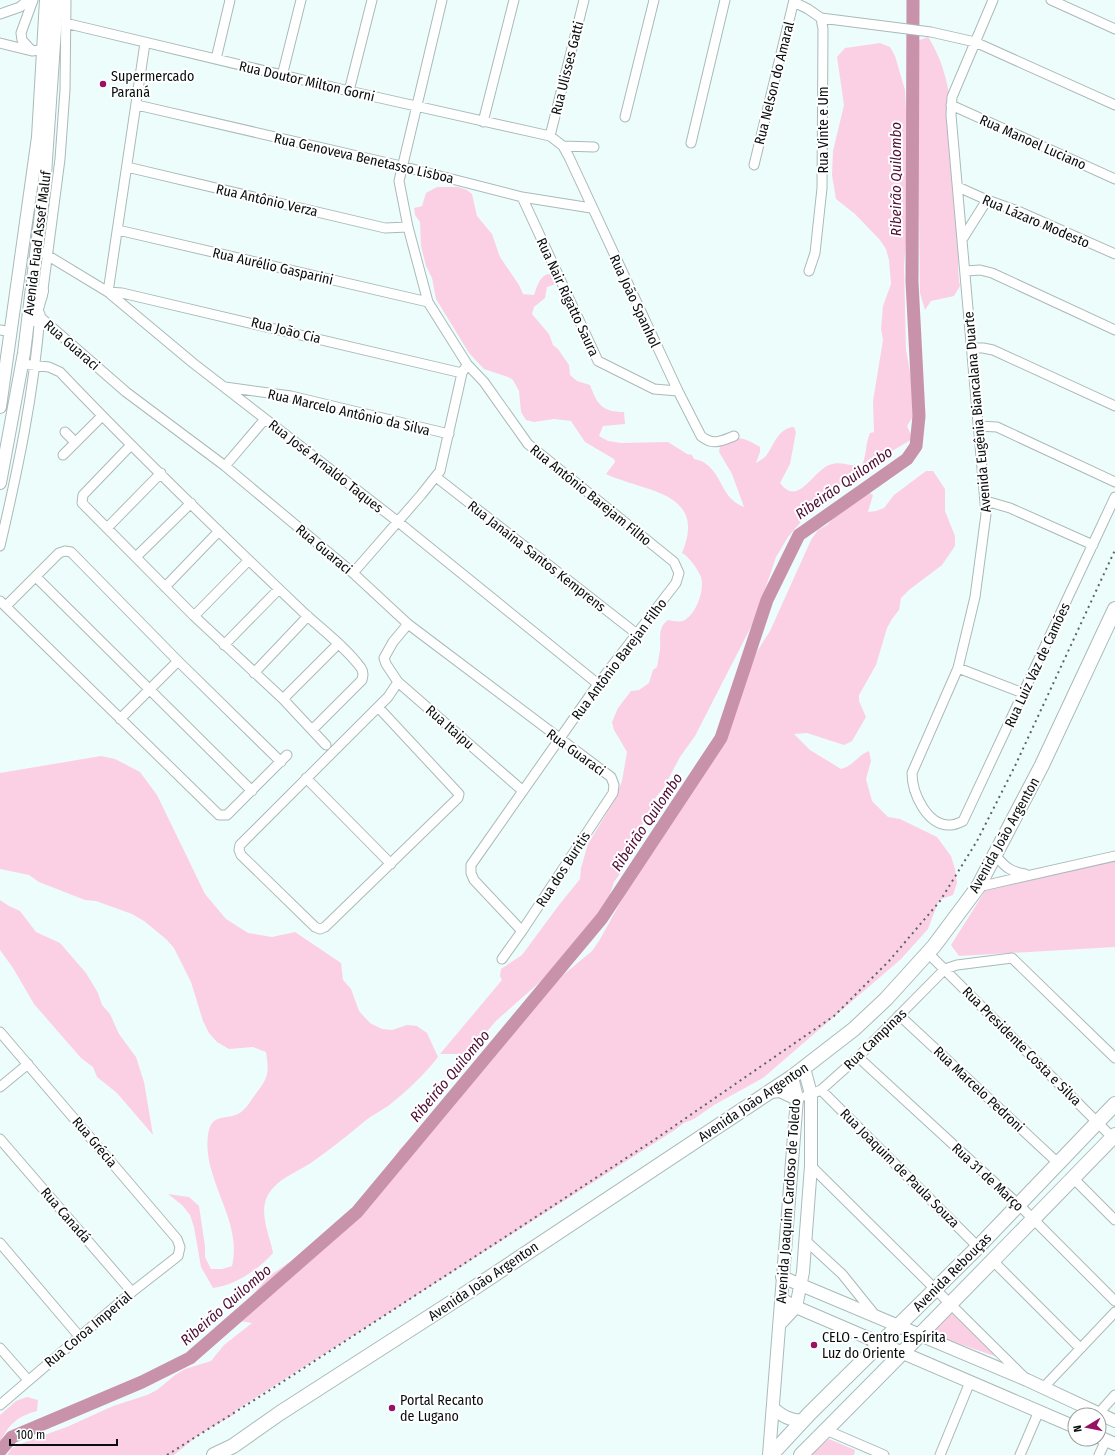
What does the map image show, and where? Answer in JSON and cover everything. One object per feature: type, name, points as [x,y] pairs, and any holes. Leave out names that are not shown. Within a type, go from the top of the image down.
[{"type":"main road","name":"Avenida João Argenton","points":[[214,1455],[229,1451],[280,1413],[468,1292],[792,1077],[854,1029],[886,999],[928,953],[978,887],[996,856],[1042,765],[1115,609]]},
{"type":"main road","points":[[771,1091],[780,1090],[797,1098]]},
{"type":"main road","name":"Avenida Rebouças","points":[[770,1455],[803,1420],[978,1247],[1115,1104]]},
{"type":"main road","name":"Avenida Rebouças","points":[[801,1455],[949,1304],[994,1262],[1114,1137]]},
{"type":"street","points":[[0,14],[20,8],[28,0]]},
{"type":"street","points":[[33,0],[21,33],[22,40],[48,49],[65,90],[60,159],[48,257],[42,291],[23,359],[35,365],[49,367],[60,372],[131,445],[279,589],[338,644],[362,669],[362,680],[312,730]]},
{"type":"street","name":"Avenida Fuad Assef Maluf","points":[[0,483],[23,359],[49,137],[46,0]]},
{"type":"street","name":"Avenida Fuad Assef Maluf","points":[[0,406],[6,331],[38,137],[48,49],[58,0]]},
{"type":"street","points":[[48,49],[65,23],[66,0]]},
{"type":"street","points":[[216,59],[230,0]]},
{"type":"street","points":[[282,76],[301,0]]},
{"type":"street","points":[[349,91],[372,0]]},
{"type":"street","points":[[401,166],[442,0]]},
{"type":"street","points":[[483,122],[514,0]]},
{"type":"street","name":"Rua Ulisses Gatti","points":[[550,136],[584,0]]},
{"type":"street","points":[[625,117],[654,0]]},
{"type":"street","points":[[692,143],[725,0]]},
{"type":"street","name":"Avenida Eugênia Biancalana Duarte","points":[[951,826],[938,823],[926,813],[914,791],[912,773],[958,668],[975,597],[986,514],[971,348],[966,271],[951,115],[952,97],[994,0]]},
{"type":"street","points":[[1051,0],[1115,29]]},
{"type":"street","points":[[794,1],[821,18],[931,32],[975,42],[1115,105]]},
{"type":"street","name":"Rua Nelson do Amaral","points":[[754,165],[794,1]]},
{"type":"street","name":"Rua Vinte e Um","points":[[809,271],[815,253],[822,188],[823,29],[821,18]]},
{"type":"street","name":"Rua Doutor Milton Gorni","points":[[65,23],[282,76],[550,136]]},
{"type":"street","points":[[0,43],[48,49]]},
{"type":"street","points":[[108,292],[145,43]]},
{"type":"street","name":"Rua Genoveva Benetasso Lisboa","points":[[137,105],[401,166],[522,197],[591,208]]},
{"type":"street","name":"Rua Manoel Luciano","points":[[952,105],[1115,179]]},
{"type":"street","name":"Rua João Spanhol","points":[[550,136],[563,146],[678,391],[701,436],[707,441],[716,443],[734,436]]},
{"type":"street","points":[[563,146],[594,147]]},
{"type":"street","name":"Rua Antônio Barejam Filho","points":[[401,166],[399,181],[408,227],[428,302],[468,364],[484,382],[528,444],[674,562]]},
{"type":"street","name":"Rua Antônio Verza","points":[[127,167],[385,228],[408,227]]},
{"type":"street","name":"Rua Lázaro Modesto","points":[[958,187],[986,200],[1018,211],[1115,254]]},
{"type":"street","name":"Rua Nair Rigatto Saura","points":[[522,197],[598,361],[654,389],[678,391]]},
{"type":"street","points":[[963,238],[986,200]]},
{"type":"street","name":"Rua Aurélio Gasparini","points":[[118,230],[428,302]]},
{"type":"street","name":"Rua José Arnaldo Taques","points":[[36,249],[108,292],[193,363],[397,521],[598,684]]},
{"type":"street","points":[[35,262],[48,257]]},
{"type":"street","points":[[966,271],[980,270],[992,273],[1115,330]]},
{"type":"street","points":[[0,546],[4,514],[27,423],[35,365],[42,291]]},
{"type":"street","name":"Rua João Cia","points":[[108,292],[122,293],[218,314],[462,373]]},
{"type":"street","name":"Rua Guaraci","points":[[40,317],[126,392],[225,466],[353,574],[408,624],[610,778]]},
{"type":"street","points":[[971,348],[993,350],[1115,406]]},
{"type":"street","points":[[353,574],[440,471],[462,373],[468,364]]},
{"type":"street","name":"Rua Marcelo Antônio da Silva","points":[[224,387],[291,396],[449,434]]},
{"type":"street","points":[[63,455],[102,416]]},
{"type":"street","points":[[225,466],[265,419]]},
{"type":"street","points":[[978,426],[997,427],[1115,482]]},
{"type":"street","points":[[65,432],[75,442]]},
{"type":"street","points":[[131,445],[83,495],[81,499],[82,503],[194,616],[283,699],[326,745]]},
{"type":"street","points":[[107,528],[161,473]]},
{"type":"street","name":"Rua Janaína Santos Kemprens","points":[[436,477],[638,634]]},
{"type":"street","name":"Rua Luiz Vaz de Camões","points":[[951,826],[962,821],[1115,497]]},
{"type":"street","points":[[986,501],[1010,508],[1093,545]]},
{"type":"street","points":[[136,557],[191,503]]},
{"type":"street","points":[[165,587],[219,531]]},
{"type":"street","points":[[65,551],[71,552],[178,661],[284,758],[227,815],[219,815],[3,604],[36,577],[60,553],[65,551]]},
{"type":"street","points":[[194,616],[249,560]]},
{"type":"street","name":"Rua Antônio Barejan Filho","points":[[522,930],[474,880],[471,873],[471,865],[558,739],[598,684],[676,583],[679,573],[674,562]]},
{"type":"street","points":[[36,577],[252,791]]},
{"type":"street","points":[[224,645],[279,589]]},
{"type":"street","points":[[254,673],[308,616]]},
{"type":"street","name":"Rua Itaipu","points":[[408,624],[393,642],[384,658],[386,664],[398,682],[523,791]]},
{"type":"street","points":[[283,699],[338,644]]},
{"type":"street","points":[[120,719],[178,661]]},
{"type":"street","points":[[958,668],[1023,693]]},
{"type":"street","points":[[378,707],[460,794],[458,798],[391,864],[325,927],[320,929],[315,927],[241,855],[240,845],[306,778],[388,697],[398,682]]},
{"type":"street","points":[[306,778],[391,864]]},
{"type":"street","name":"Rua dos Buritis","points":[[502,959],[613,793],[614,785],[610,778]]},
{"type":"street","points":[[996,856],[1005,867],[1015,873],[1031,875]]},
{"type":"street","points":[[978,887],[1115,856]]},
{"type":"street","name":"Rua Presidente Costa e Silva","points":[[928,953],[1097,1122],[1114,1137]]},
{"type":"street","points":[[945,969],[957,965],[1012,958],[1115,1058]]},
{"type":"street","name":"Rua Campinas","points":[[797,1098],[816,1092],[858,1056],[945,969]]},
{"type":"street","name":"Rua Marcelo Pedroni","points":[[899,1015],[1058,1163]]},
{"type":"street","name":"Rua Grécia","points":[[0,1032],[177,1240],[180,1247],[178,1256]]},
{"type":"street","name":"Rua 31 de Março","points":[[858,1056],[1019,1204],[1115,1301]]},
{"type":"street","points":[[0,1087],[28,1064]]},
{"type":"street","name":"Avenida Joaquim Cardoso de Toledo","points":[[780,1325],[796,1307],[801,1285],[816,1092],[804,1068]]},
{"type":"street","name":"Avenida Joaquim Cardoso de Toledo","points":[[770,1455],[782,1299],[782,1277],[797,1098],[792,1077]]},
{"type":"street","name":"Rua Joaquim de Paula Souza","points":[[816,1092],[978,1247]]},
{"type":"street","name":"Rua Canadá","points":[[0,1139],[132,1292]]},
{"type":"street","points":[[810,1166],[1027,1380]]},
{"type":"street","points":[[1074,1179],[1115,1220]]},
{"type":"street","points":[[805,1240],[842,1274],[875,1315]]},
{"type":"street","points":[[0,1243],[79,1336]]},
{"type":"street","name":"Rua Coroa Imperial","points":[[0,1405],[79,1336],[178,1256]]},
{"type":"street","points":[[994,1262],[1080,1348]]},
{"type":"street","points":[[782,1277],[899,1325],[1086,1407]]},
{"type":"street","points":[[782,1299],[796,1307],[880,1344],[1067,1423]]},
{"type":"street","points":[[1043,1388],[1115,1312]]},
{"type":"street","points":[[0,1348],[28,1380]]},
{"type":"street","points":[[940,1455],[970,1382]]},
{"type":"street","points":[[1104,1407],[1115,1395]]},
{"type":"street","points":[[773,1408],[781,1415],[792,1420],[803,1420]]},
{"type":"street","points":[[1020,1455],[1039,1411]]},
{"type":"street","points":[[826,1430],[862,1451],[884,1455]]},
{"type":"shaded area","points":[[928,37],[937,52],[943,68],[950,101],[959,221],[958,268],[960,286],[954,296],[931,301],[925,310],[920,293],[917,41]]},
{"type":"shaded area","points":[[880,43],[890,47],[895,56],[905,90],[909,174],[914,209],[906,242],[904,266],[906,350],[917,410],[907,426],[912,437],[909,441],[848,477],[830,496],[811,510],[788,537],[776,557],[755,619],[695,736],[680,757],[663,789],[656,797],[630,850],[622,871],[614,882],[604,912],[589,937],[551,975],[541,981],[497,1020],[467,1054],[440,1054],[502,980],[500,976],[501,969],[522,955],[580,879],[581,868],[588,844],[614,801],[622,781],[627,752],[614,730],[612,722],[618,708],[631,691],[639,690],[649,683],[653,670],[657,667],[662,627],[668,620],[683,621],[688,618],[698,602],[702,589],[702,582],[701,577],[695,567],[682,553],[688,533],[686,517],[679,506],[668,497],[606,474],[615,462],[614,459],[585,442],[571,421],[554,419],[534,422],[526,420],[521,412],[519,391],[513,380],[484,369],[469,353],[436,299],[432,278],[426,266],[421,246],[420,222],[415,215],[414,208],[422,206],[426,193],[437,187],[458,187],[467,190],[472,194],[477,216],[492,234],[500,257],[519,285],[523,294],[534,295],[540,280],[545,275],[553,273],[559,283],[547,287],[545,298],[534,307],[532,314],[549,334],[553,345],[558,349],[569,365],[570,375],[577,381],[590,385],[601,406],[617,412],[624,412],[625,424],[603,426],[599,436],[608,441],[621,443],[668,442],[687,454],[692,455],[694,459],[702,461],[712,469],[726,493],[736,503],[744,507],[732,474],[719,452],[721,441],[731,438],[741,438],[760,447],[760,452],[756,463],[766,456],[777,438],[784,430],[794,427],[796,432],[790,464],[780,483],[787,489],[793,491],[799,490],[822,469],[829,465],[838,463],[854,466],[862,465],[870,433],[874,432],[873,401],[883,340],[881,329],[883,306],[891,284],[889,260],[886,249],[880,240],[855,214],[836,199],[832,175],[833,151],[844,105],[837,57],[845,48]]},
{"type":"shaded area","points":[[926,471],[933,471],[945,489],[945,511],[955,536],[955,546],[942,565],[909,590],[901,598],[899,610],[887,628],[876,665],[859,695],[859,701],[866,717],[852,741],[844,745],[807,733],[794,734],[810,750],[841,769],[845,768],[869,751],[871,761],[866,779],[872,801],[888,817],[900,819],[937,837],[951,856],[957,883],[953,895],[939,900],[928,929],[901,959],[763,1078],[714,1105],[694,1119],[684,1123],[235,1411],[235,1414],[200,1434],[174,1455],[7,1455],[12,1448],[69,1426],[113,1406],[147,1395],[157,1390],[185,1369],[211,1361],[224,1345],[252,1323],[240,1321],[238,1315],[240,1309],[268,1277],[288,1263],[306,1258],[326,1242],[366,1198],[400,1149],[439,1108],[481,1057],[495,1045],[563,975],[592,951],[625,894],[628,882],[648,853],[685,788],[699,770],[730,722],[756,653],[770,631],[811,540],[818,530],[827,525],[864,487],[863,489],[873,495],[868,512],[876,511],[884,508],[894,495]]},
{"type":"shaded area","points":[[101,756],[115,759],[140,772],[157,795],[205,894],[226,919],[248,933],[272,937],[295,932],[341,963],[343,980],[351,989],[359,1011],[370,1023],[382,1029],[392,1030],[407,1025],[417,1026],[427,1033],[438,1057],[414,1083],[388,1106],[368,1119],[315,1160],[282,1180],[271,1190],[267,1197],[264,1211],[273,1253],[246,1276],[230,1284],[213,1288],[201,1267],[194,1227],[190,1215],[182,1205],[168,1194],[189,1197],[199,1206],[205,1246],[205,1257],[211,1269],[222,1269],[232,1266],[234,1249],[232,1232],[211,1168],[208,1152],[208,1135],[212,1123],[215,1120],[240,1113],[261,1087],[266,1077],[268,1067],[266,1052],[253,1047],[229,1049],[217,1042],[209,1033],[203,1021],[191,982],[174,948],[166,939],[144,921],[132,914],[96,901],[85,900],[39,882],[29,875],[0,869],[0,773]]},
{"type":"shaded area","points":[[1115,860],[1115,947],[959,956],[951,945],[985,891]]},
{"type":"shaded area","points":[[0,900],[20,911],[36,932],[60,943],[86,973],[98,993],[102,1005],[110,1014],[119,1034],[136,1057],[144,1082],[153,1135],[117,1093],[97,1077],[93,1067],[81,1058],[34,1004],[13,968],[0,950]]},
{"type":"shaded area","points":[[952,1309],[1003,1359],[937,1336],[932,1328]]},
{"type":"shaded area","points":[[27,1397],[38,1400],[37,1411],[19,1418],[7,1430],[0,1442],[0,1415],[16,1401]]},
{"type":"shaded area","points":[[829,1439],[855,1450],[854,1455],[810,1455]]},
{"type":"waterway","name":"Ribeirão Quilombo","points":[[0,1451],[12,1437],[142,1382],[190,1358],[357,1212],[602,918],[721,738],[767,600],[799,535],[907,459],[916,446],[919,416],[912,282],[913,0]]},
{"type":"railway","points":[[167,1455],[267,1392],[657,1138],[834,1016],[889,961],[940,901],[977,841],[1015,766],[1115,550]]},
{"type":"place","name":"Supermercado Paraná","points":[[103,84]]},
{"type":"place","name":"CELO - Centro Espírita Luz do Oriente","points":[[814,1345]]},
{"type":"place","name":"Portal Recanto de Lugano","points":[[392,1408]]}]
